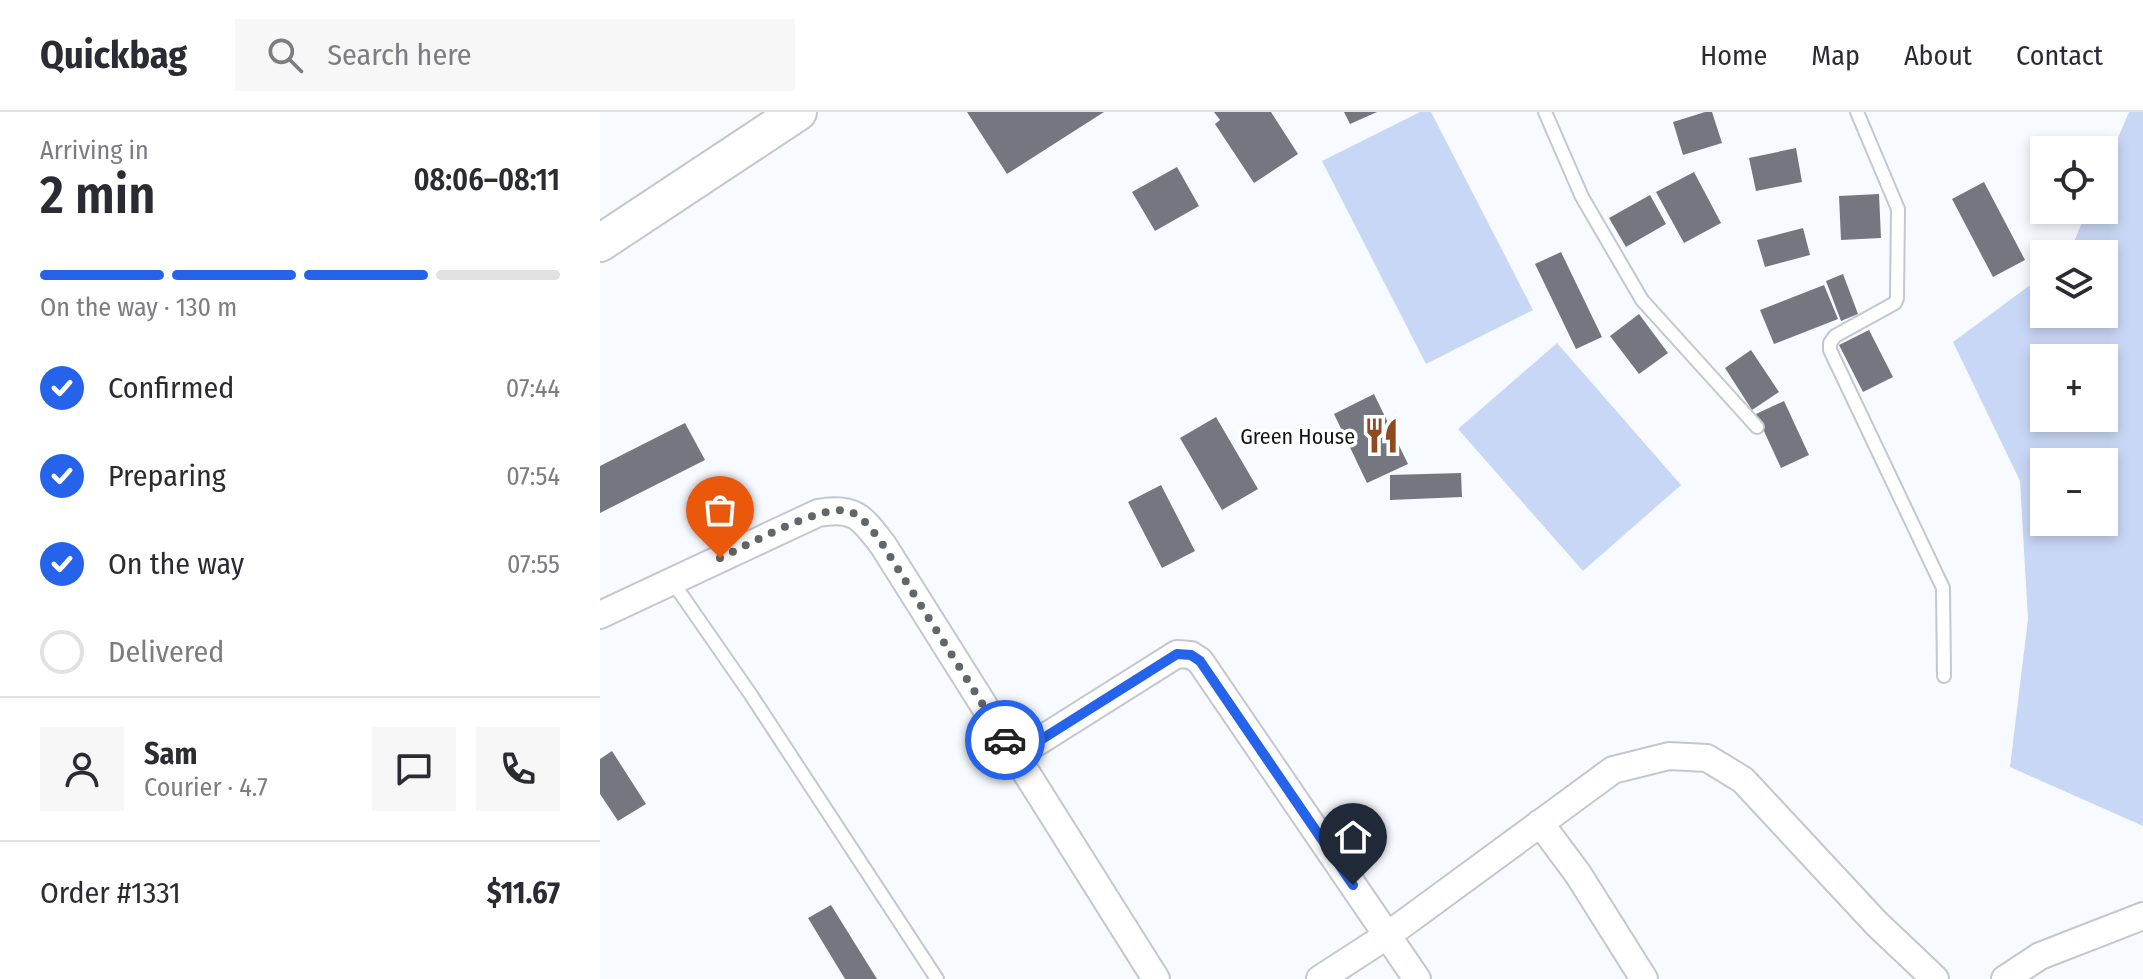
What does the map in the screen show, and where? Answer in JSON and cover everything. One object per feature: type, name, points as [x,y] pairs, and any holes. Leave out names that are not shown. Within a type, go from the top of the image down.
[{"type":"main road","points":[[600,243],[798,112]]},
{"type":"street","points":[[600,615],[818,513],[848,511],[863,520],[883,545],[1156,979]]},
{"type":"street","points":[[1015,756],[1177,654],[1191,655],[1200,661],[1417,979]]},
{"type":"street","points":[[1320,979],[1388,935],[1613,770],[1669,756],[1707,758],[1743,780],[1877,924],[1935,979]]},
{"type":"street","points":[[1540,823],[1578,874],[1644,979]]},
{"type":"street","points":[[2005,979],[2040,956],[2143,916]]},
{"type":"lane","points":[[1545,112],[1582,197],[1642,300],[1757,427]]},
{"type":"lane","points":[[1857,112],[1898,209],[1897,298],[1895,303],[1835,336],[1830,350],[1943,588],[1944,676]]},
{"type":"lane","points":[[672,581],[751,695],[937,979]]},
{"type":"shaded area","points":[[1420,112],[1431,112],[1533,310],[1426,364],[1322,161]]},
{"type":"shaded area","points":[[2129,112],[2143,112],[2143,826],[2010,767],[2028,619],[2020,481],[1953,342],[2030,285],[2030,328],[2118,328],[2118,240],[2075,240],[2081,224],[2118,224],[2118,138]]},
{"type":"shaded area","points":[[1557,343],[1681,485],[1583,571],[1458,429]]},
{"type":"building","points":[[967,112],[1104,112],[1007,174]]},
{"type":"building","points":[[1214,112],[1271,112],[1298,154],[1254,183],[1215,124],[1220,120]]},
{"type":"building","points":[[1344,112],[1377,112],[1350,124]]},
{"type":"building","points":[[1712,112],[1722,143],[1683,155],[1673,122]]},
{"type":"building","points":[[1796,148],[1802,182],[1756,191],[1749,158]]},
{"type":"building","points":[[1177,167],[1199,206],[1155,231],[1132,192]]},
{"type":"building","points":[[1694,172],[1721,223],[1684,243],[1656,192]]},
{"type":"building","points":[[1984,182],[2025,260],[1993,277],[1952,199]]},
{"type":"building","points":[[1879,194],[1881,238],[1841,240],[1839,196]]},
{"type":"building","points":[[1650,195],[1666,224],[1626,247],[1609,218]]},
{"type":"building","points":[[1803,228],[1810,255],[1765,267],[1757,240]]},
{"type":"building","points":[[1561,252],[1602,337],[1576,349],[1535,264]]},
{"type":"building","points":[[1843,274],[1858,314],[1841,321],[1826,281]]},
{"type":"building","points":[[1824,285],[1838,319],[1774,344],[1760,310]]},
{"type":"building","points":[[1639,314],[1668,353],[1639,374],[1610,336]]},
{"type":"building","points":[[1869,330],[1893,377],[1863,392],[1839,345]]},
{"type":"building","points":[[1751,350],[1779,392],[1752,410],[1725,368]]},
{"type":"building","points":[[1374,394],[1408,464],[1367,483],[1334,414]]},
{"type":"building","points":[[1784,401],[1809,455],[1781,468],[1756,414]]},
{"type":"building","points":[[1216,417],[1258,489],[1222,510],[1180,438]]},
{"type":"building","points":[[685,423],[705,460],[600,513],[600,466]]},
{"type":"building","points":[[1461,473],[1462,497],[1390,500],[1390,475]]},
{"type":"building","points":[[1161,485],[1195,551],[1162,568],[1128,502]]},
{"type":"building","points":[[612,751],[646,804],[618,821],[600,794],[600,759]]},
{"type":"building","points":[[831,905],[877,979],[845,979],[808,918]]},
{"type":"way so far","points":[[720,558],[818,513],[848,511],[863,520],[883,545],[1005,740]]},
{"type":"place","name":"Green House","points":[[1381,436]]},
{"type":"route","points":[[1005,740],[1015,756],[1177,654],[1191,655],[1200,661],[1353,885]]}]
